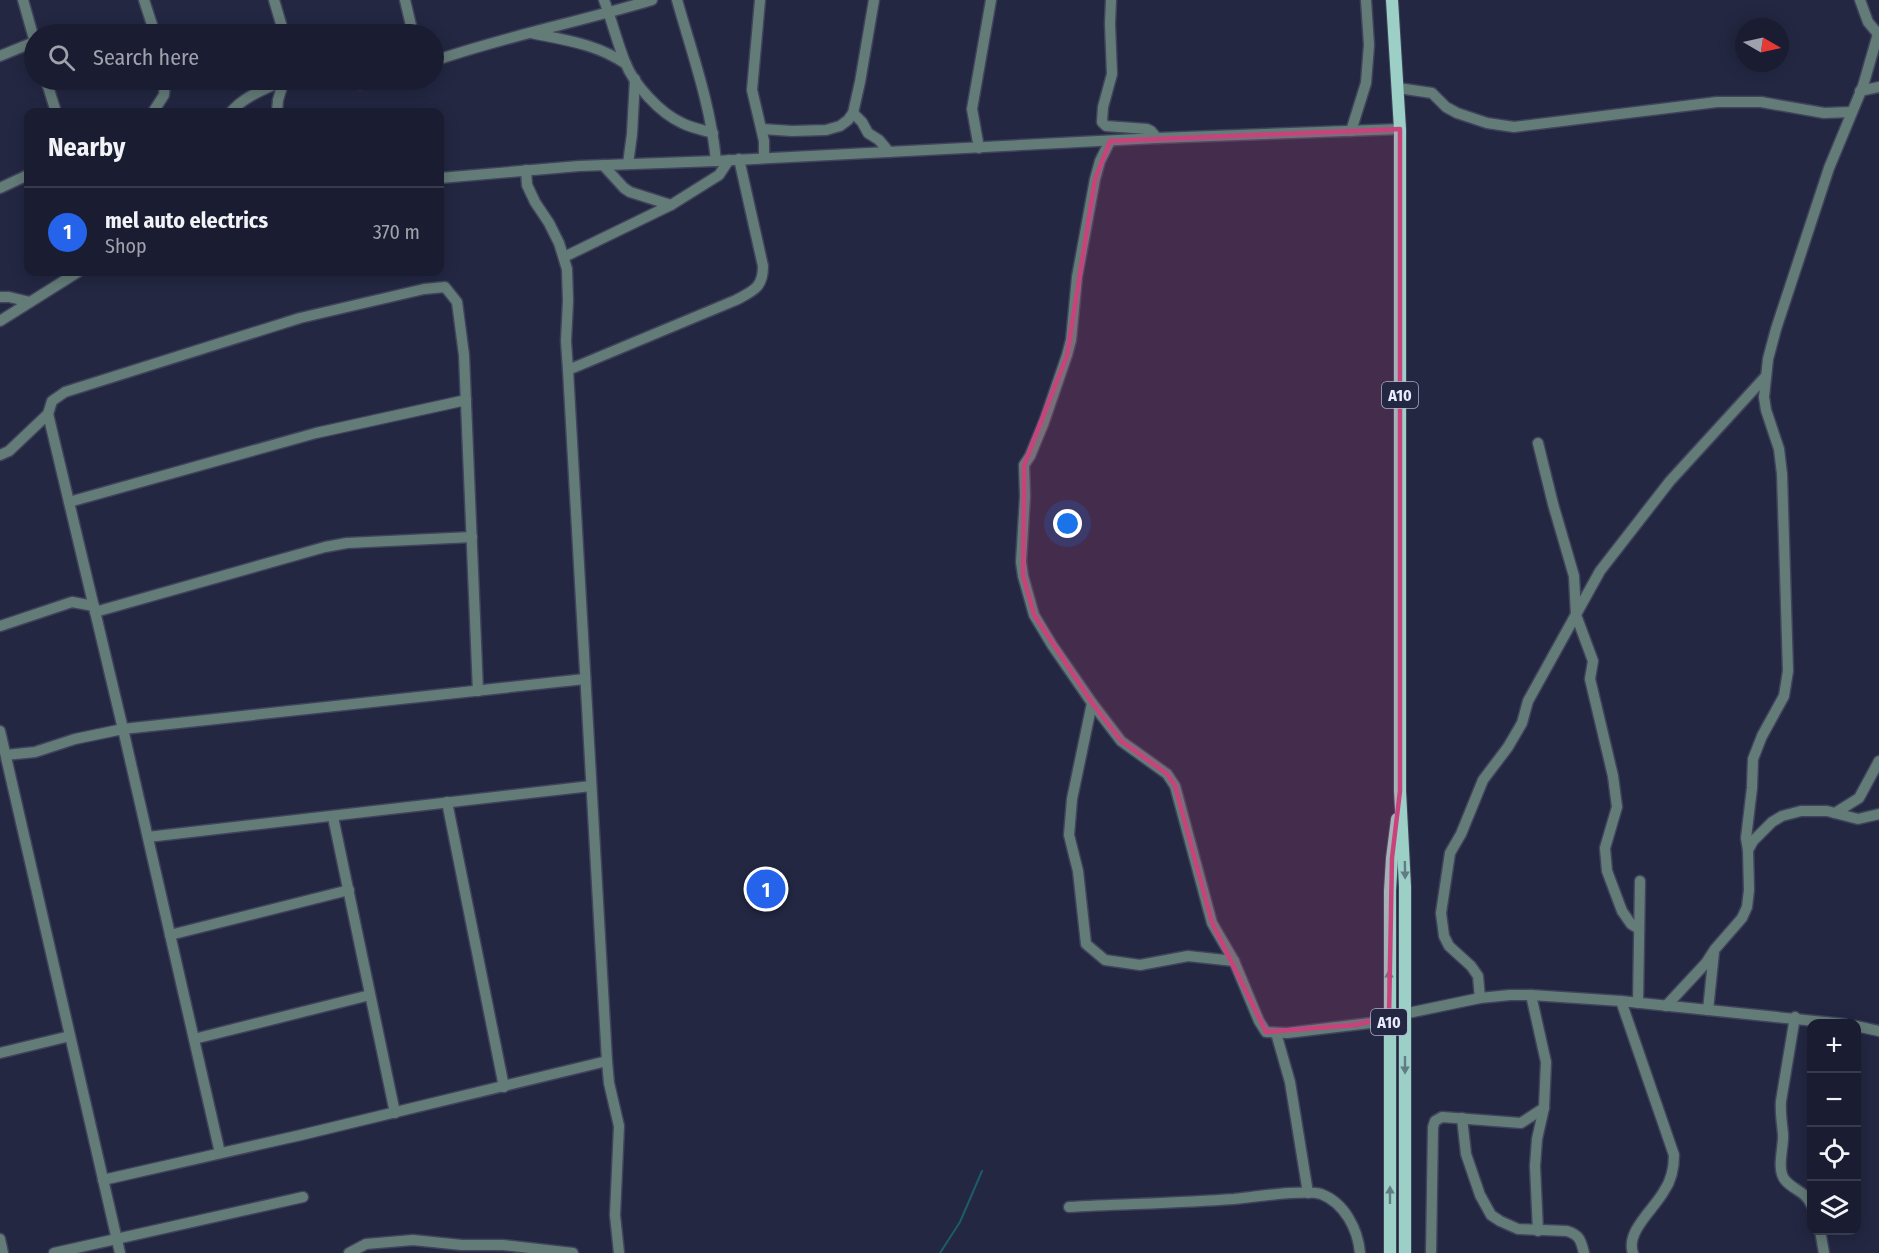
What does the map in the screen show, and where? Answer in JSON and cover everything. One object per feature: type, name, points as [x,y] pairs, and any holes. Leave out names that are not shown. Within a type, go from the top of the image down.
[{"type":"main road","name":"A10","points":[[1392,0],[1400,129],[1401,791],[1405,865],[1406,1253]]},
{"type":"main road","name":"A10","points":[[1390,1253],[1391,880],[1401,791]]},
{"type":"street","points":[[23,0],[29,24]]},
{"type":"street","points":[[144,0],[152,24]]},
{"type":"street","points":[[274,0],[281,24]]},
{"type":"street","points":[[405,0],[411,24]]},
{"type":"street","points":[[604,0],[626,64],[660,110],[682,123],[713,134]]},
{"type":"street","points":[[444,57],[476,46],[652,0]]},
{"type":"street","points":[[676,0],[702,87],[713,134],[716,161]]},
{"type":"street","points":[[760,0],[752,90],[762,129],[764,158]]},
{"type":"street","points":[[762,129],[826,130],[840,126],[848,120],[853,113],[860,82],[874,0]]},
{"type":"street","points":[[979,148],[972,109],[991,0]]},
{"type":"street","points":[[1111,0],[1112,74],[1103,107],[1102,122],[1106,126],[1147,129],[1157,138]]},
{"type":"street","points":[[1351,131],[1366,83],[1369,45],[1366,0]]},
{"type":"street","points":[[1666,1006],[1706,963],[1742,918],[1747,907],[1749,890],[1746,838],[1753,759],[1762,736],[1784,696],[1788,670],[1782,474],[1777,440],[1766,410],[1764,397],[1768,359],[1829,168],[1860,91],[1879,35],[1868,22],[1860,0]]},
{"type":"street","points":[[526,33],[588,45],[608,52],[626,64]]},
{"type":"street","points":[[0,56],[24,45]]},
{"type":"street","points":[[628,164],[635,79]]},
{"type":"street","points":[[1860,91],[1879,87]]},
{"type":"street","points":[[1398,88],[1424,90],[1432,93],[1446,107],[1457,113],[1487,123],[1514,127],[1717,102],[1761,102],[1824,113],[1851,112]]},
{"type":"street","points":[[49,90],[55,108]]},
{"type":"street","points":[[155,108],[164,90]]},
{"type":"street","points":[[235,108],[263,90]]},
{"type":"street","points":[[277,108],[281,90]]},
{"type":"street","points":[[853,113],[868,133],[879,140],[889,152]]},
{"type":"street","points":[[444,178],[603,165],[1157,138],[1400,129]]},
{"type":"street","points":[[1110,141],[1095,178],[1077,277],[1071,340],[1044,422],[1024,465],[1024,520],[1021,551],[1023,576],[1034,615],[1092,703],[1121,741],[1167,774],[1175,786],[1212,923],[1233,961],[1266,1032],[1276,1033],[1363,1024],[1480,998],[1531,995],[1811,1019]]},
{"type":"street","points":[[564,257],[671,205],[719,175],[734,160]]},
{"type":"street","points":[[568,370],[736,300],[758,287],[763,276],[763,266],[734,160]]},
{"type":"street","points":[[603,165],[630,192],[671,205]]},
{"type":"street","points":[[526,170],[527,185],[531,195],[549,223],[564,257],[568,281],[566,341],[607,1062],[609,1083],[619,1126],[615,1215],[619,1253]]},
{"type":"street","points":[[0,188],[24,177]]},
{"type":"street","points":[[0,321],[72,276]]},
{"type":"street","points":[[0,455],[9,451],[48,414],[52,401],[65,392],[300,318],[424,289],[445,287],[457,302],[464,355],[478,691]]},
{"type":"street","points":[[0,297],[30,302]]},
{"type":"street","points":[[1480,998],[1478,976],[1471,966],[1453,951],[1444,936],[1442,913],[1450,853],[1461,834],[1480,786],[1522,723],[1528,701],[1600,571],[1670,481],[1767,376]]},
{"type":"street","points":[[69,502],[316,433],[466,400]]},
{"type":"street","points":[[48,414],[220,1153]]},
{"type":"street","points":[[1538,443],[1574,576],[1576,615],[1593,661],[1590,679],[1617,807],[1605,848],[1607,871],[1622,911],[1631,924],[1639,929]]},
{"type":"street","points":[[0,626],[72,602],[94,609],[346,543],[472,537]]},
{"type":"street","points":[[6,755],[35,752],[75,739],[123,729],[585,679]]},
{"type":"street","points":[[1092,703],[1072,799],[1069,836],[1078,872],[1086,944],[1105,960],[1140,965],[1188,956],[1233,961]]},
{"type":"street","points":[[0,730],[120,1253]]},
{"type":"street","points":[[1835,813],[1859,798],[1879,760]]},
{"type":"street","points":[[148,837],[591,786]]},
{"type":"street","points":[[447,802],[504,1087]]},
{"type":"street","points":[[1748,850],[1762,831],[1782,816],[1801,811],[1835,813],[1858,819],[1879,814]]},
{"type":"street","points":[[333,817],[395,1113]]},
{"type":"street","points":[[1638,1003],[1641,881]]},
{"type":"street","points":[[170,935],[349,890]]},
{"type":"street","points":[[1708,1010],[1715,949]]},
{"type":"street","points":[[194,1039],[370,995]]},
{"type":"street","points":[[1531,995],[1545,1062],[1544,1108],[1537,1139],[1535,1166],[1538,1231]]},
{"type":"street","points":[[1621,1002],[1674,1155],[1674,1167],[1666,1190],[1643,1219],[1633,1239],[1630,1252]]},
{"type":"street","points":[[1795,1017],[1781,1101],[1782,1171],[1787,1182],[1800,1190],[1807,1199]]},
{"type":"street","points":[[1861,1027],[1879,1031]]},
{"type":"street","points":[[1276,1033],[1290,1082],[1308,1193]]},
{"type":"street","points":[[0,1053],[70,1036]]},
{"type":"street","points":[[103,1180],[607,1062]]},
{"type":"street","points":[[1431,1253],[1433,1127],[1435,1121],[1439,1117],[1521,1123],[1544,1108]]},
{"type":"street","points":[[1462,1118],[1466,1154],[1485,1207],[1491,1215],[1518,1229],[1574,1233],[1579,1236],[1584,1253]]},
{"type":"street","points":[[1069,1207],[1321,1194],[1342,1209],[1359,1241],[1360,1253]]},
{"type":"street","points":[[54,1253],[303,1197]]},
{"type":"street","points":[[1821,1235],[1824,1253]]},
{"type":"street","points":[[0,1239],[3,1253]]},
{"type":"street","points":[[349,1253],[366,1244],[413,1240],[462,1245],[502,1245],[573,1253]]},
{"type":"highlighted area","points":[[1400,129],[1400,791],[1392,858],[1389,1017],[1356,1025],[1266,1032],[1212,923],[1175,786],[1167,774],[1121,741],[1092,703],[1034,615],[1023,576],[1024,465],[1067,355],[1095,179],[1110,141]]},
{"type":"waterway","points":[[940,1253],[960,1222],[982,1171]]},
{"type":"place","name":"mel auto electrics","points":[[766,889]]}]
